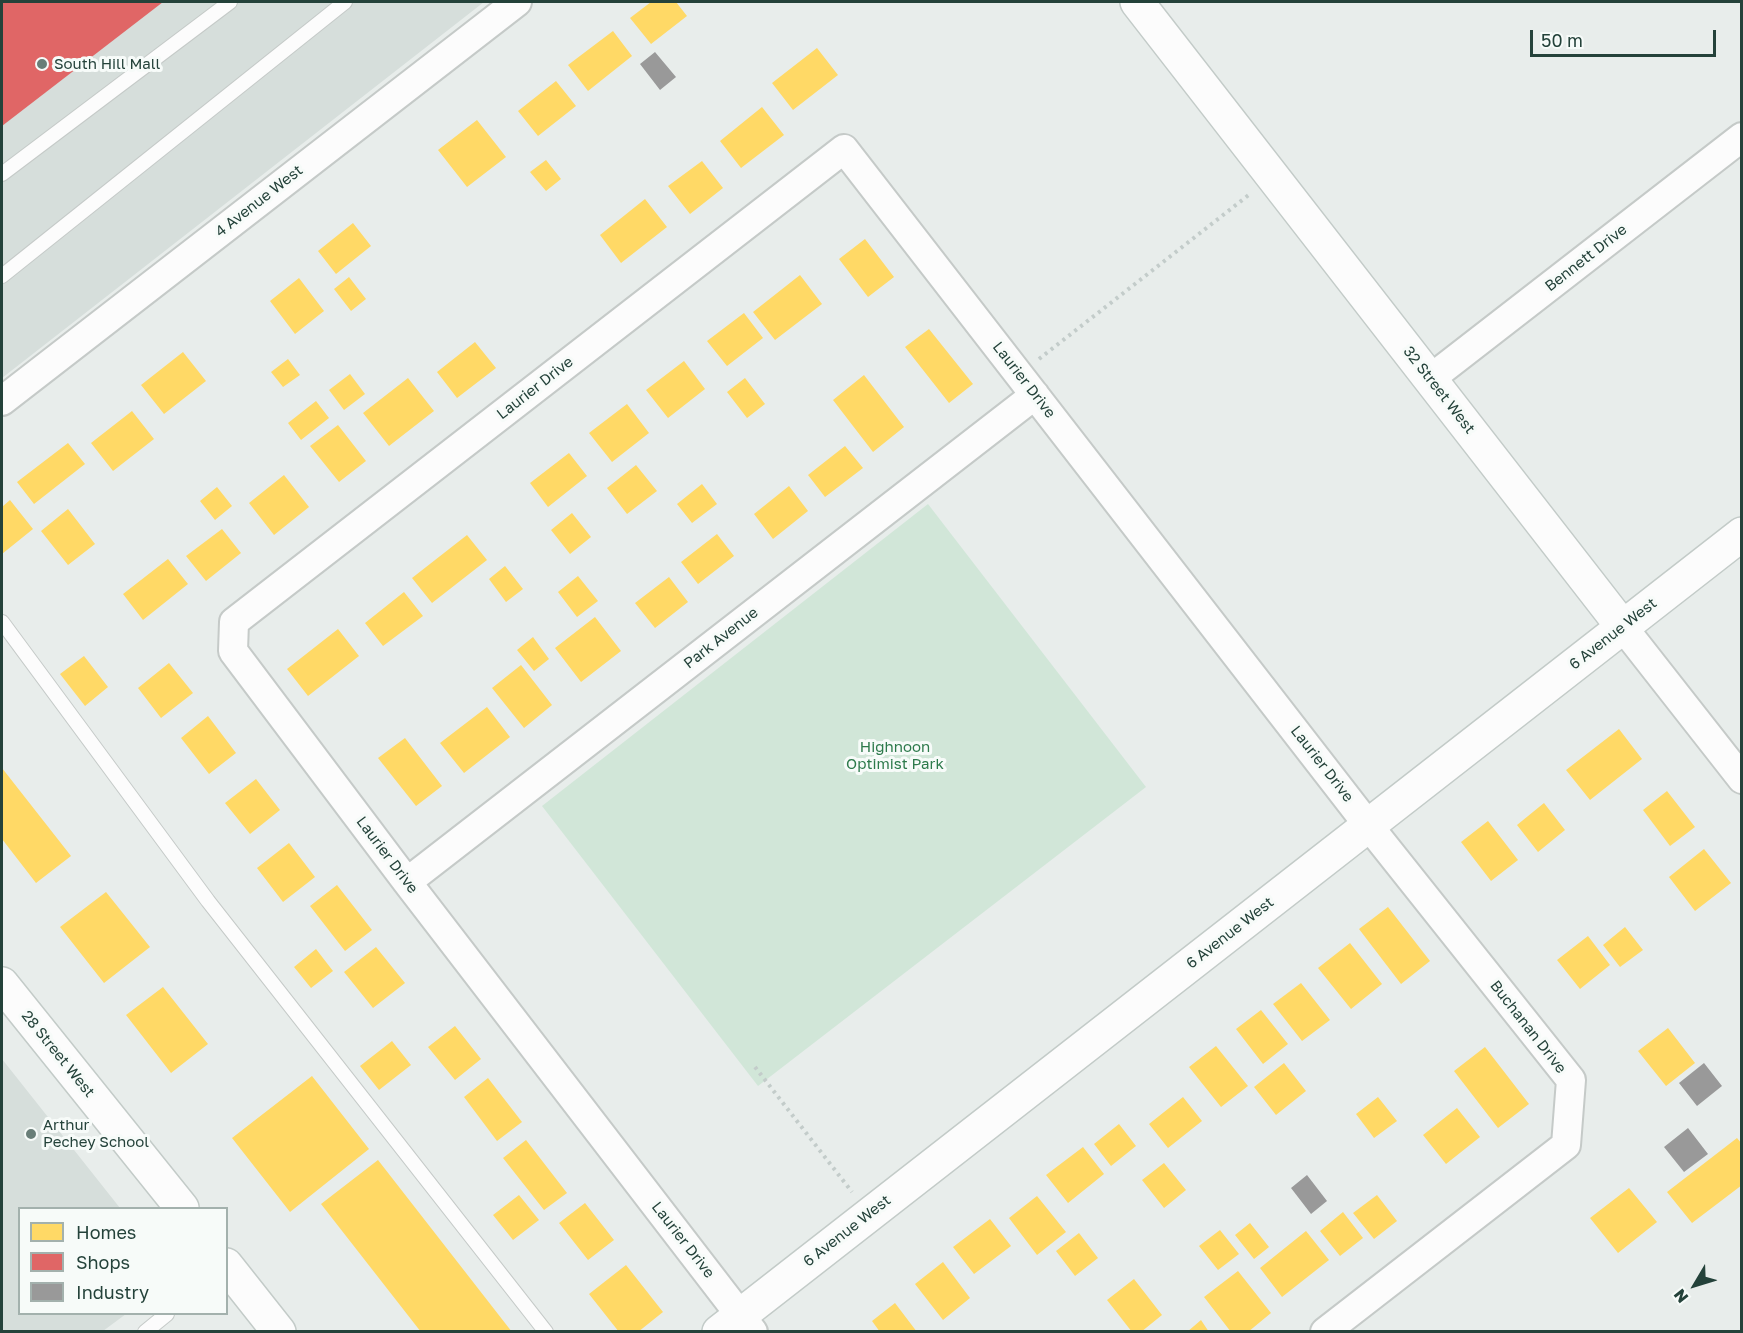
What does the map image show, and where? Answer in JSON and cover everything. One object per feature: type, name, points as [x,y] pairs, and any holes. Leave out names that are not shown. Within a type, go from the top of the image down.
[{"type":"street","name":"32 Street West","points":[[1137,2],[1742,779]]},
{"type":"street","name":"4 Avenue West","points":[[2,401],[504,6]]},
{"type":"street","name":"Bennett Drive","points":[[1430,379],[1742,137]]},
{"type":"street","name":"Laurier Drive","points":[[737,1326],[233,651],[234,622],[844,149],[1368,825]]},
{"type":"street","name":"Park Avenue","points":[[407,882],[1027,385]]},
{"type":"street","name":"6 Avenue West","points":[[737,1326],[869,1214],[1742,534]]},
{"type":"street","name":"Buchanan Drive","points":[[1324,1332],[1566,1145],[1571,1080],[1368,825]]},
{"type":"street","name":"28 Street West","points":[[2,984],[180,1207]]},
{"type":"street","points":[[228,1268],[279,1332]]},
{"type":"lane","points":[[2,174],[230,2]]},
{"type":"lane","points":[[2,276],[345,2]]},
{"type":"lane","points":[[2,622],[208,901],[546,1332]]},
{"type":"lane","points":[[145,1332],[166,1315]]},
{"type":"path","points":[[1027,385],[1273,176]]},
{"type":"path","points":[[755,1067],[869,1214]]},
{"type":"shaded area","points":[[2,2],[484,2],[2,378]]},
{"type":"shaded area","name":"Arthur Pechey School","points":[[2,1059],[119,1207],[18,1207],[18,1315],[125,1315],[103,1331],[2,1331]]},
{"type":"green space","name":"Highnoon Optimist Park","points":[[928,504],[1146,787],[758,1086],[542,806]]},
{"type":"building: Homes","points":[[651,2],[676,2],[687,16],[651,44],[630,18]]},
{"type":"building: Homes","points":[[613,31],[632,56],[588,91],[568,65]]},
{"type":"building: Homes","points":[[817,48],[838,75],[793,110],[772,83]]},
{"type":"building: Homes","points":[[556,81],[576,106],[538,136],[518,111]]},
{"type":"building: Homes","points":[[762,107],[784,135],[741,168],[720,141]]},
{"type":"building: Homes","points":[[477,120],[506,157],[467,187],[438,150]]},
{"type":"building: Homes","points":[[546,160],[561,179],[546,191],[530,172]]},
{"type":"building: Homes","points":[[702,161],[723,188],[690,214],[668,186]]},
{"type":"building: Homes","points":[[645,199],[667,227],[621,263],[600,235]]},
{"type":"building: Homes","points":[[353,223],[371,246],[336,274],[318,251]]},
{"type":"building: Homes","points":[[865,239],[894,277],[868,297],[839,259]]},
{"type":"building: Homes","points":[[800,275],[822,304],[775,340],[753,312]]},
{"type":"building: Homes","points":[[349,277],[366,299],[351,311],[334,289]]},
{"type":"building: Homes","points":[[299,278],[324,311],[295,334],[270,301]]},
{"type":"building: Homes","points":[[744,313],[763,338],[727,366],[707,341]]},
{"type":"building: Homes","points":[[929,329],[973,384],[949,403],[905,347]]},
{"type":"building: Homes","points":[[475,342],[496,368],[457,398],[437,372]]},
{"type":"building: Homes","points":[[183,352],[206,381],[164,414],[141,385]]},
{"type":"building: Homes","points":[[288,359],[300,375],[283,387],[271,372]]},
{"type":"building: Homes","points":[[684,361],[705,389],[668,418],[646,390]]},
{"type":"building: Homes","points":[[350,374],[365,394],[344,410],[329,390]]},
{"type":"building: Homes","points":[[864,375],[904,427],[873,452],[833,400]]},
{"type":"building: Homes","points":[[408,378],[434,411],[389,446],[363,413]]},
{"type":"building: Homes","points":[[745,378],[765,404],[747,418],[727,392]]},
{"type":"building: Homes","points":[[316,401],[329,418],[301,440],[288,423]]},
{"type":"building: Homes","points":[[627,404],[649,433],[612,462],[589,433]]},
{"type":"building: Homes","points":[[132,411],[154,439],[113,471],[91,443]]},
{"type":"building: Homes","points":[[338,425],[366,461],[339,482],[310,446]]},
{"type":"building: Homes","points":[[68,443],[85,464],[34,504],[17,482]]},
{"type":"building: Homes","points":[[845,446],[863,468],[825,497],[808,475]]},
{"type":"building: Homes","points":[[569,453],[587,476],[548,507],[530,483]]},
{"type":"building: Homes","points":[[636,465],[657,491],[627,514],[607,488]]},
{"type":"building: Homes","points":[[284,475],[309,507],[274,535],[249,503]]},
{"type":"building: Homes","points":[[702,484],[717,504],[692,523],[677,504]]},
{"type":"building: Homes","points":[[789,486],[808,511],[773,539],[754,514]]},
{"type":"building: Homes","points":[[217,487],[232,506],[215,520],[200,501]]},
{"type":"building: Homes","points":[[10,500],[33,529],[2,554],[2,507]]},
{"type":"building: Homes","points":[[68,509],[95,544],[68,565],[41,531]]},
{"type":"building: Homes","points":[[572,513],[591,537],[570,554],[551,530]]},
{"type":"building: Homes","points":[[222,529],[241,553],[206,581],[186,556]]},
{"type":"building: Homes","points":[[717,534],[734,556],[698,584],[681,562]]},
{"type":"building: Homes","points":[[467,535],[487,560],[432,603],[412,578]]},
{"type":"building: Homes","points":[[168,559],[188,584],[143,620],[123,594]]},
{"type":"building: Homes","points":[[505,566],[523,589],[506,602],[489,579]]},
{"type":"building: Homes","points":[[578,576],[598,601],[577,617],[558,592]]},
{"type":"building: Homes","points":[[669,577],[688,602],[655,628],[635,603]]},
{"type":"building: Homes","points":[[404,592],[423,616],[383,646],[365,623]]},
{"type":"building: Homes","points":[[595,617],[621,651],[581,682],[555,648]]},
{"type":"building: Homes","points":[[338,629],[359,656],[308,696],[287,669]]},
{"type":"building: Homes","points":[[533,637],[549,659],[534,671],[517,650]]},
{"type":"building: Homes","points":[[84,656],[108,687],[85,706],[60,674]]},
{"type":"building: Homes","points":[[169,663],[193,693],[161,718],[138,688]]},
{"type":"building: Homes","points":[[521,665],[552,705],[524,728],[492,688]]},
{"type":"building: Homes","points":[[487,707],[510,737],[464,773],[440,743]]},
{"type":"building: Homes","points":[[208,716],[236,753],[209,774],[181,738]]},
{"type":"building: Homes","points":[[1619,729],[1642,759],[1590,800],[1566,770]]},
{"type":"building: Homes","points":[[405,738],[442,786],[416,806],[378,758]]},
{"type":"building: Homes","points":[[2,768],[71,856],[36,883],[2,839]]},
{"type":"building: Homes","points":[[256,779],[280,810],[250,834],[225,803]]},
{"type":"building: Homes","points":[[1667,791],[1695,827],[1670,846],[1643,810]]},
{"type":"building: Homes","points":[[1544,803],[1565,830],[1538,852],[1517,825]]},
{"type":"building: Homes","points":[[1488,821],[1518,860],[1491,881],[1461,842]]},
{"type":"building: Homes","points":[[289,843],[315,877],[283,902],[257,868]]},
{"type":"building: Homes","points":[[1704,849],[1731,883],[1695,911],[1669,877]]},
{"type":"building: Homes","points":[[337,885],[372,930],[345,951],[310,906]]},
{"type":"building: Homes","points":[[106,892],[150,947],[104,983],[60,927]]},
{"type":"building: Homes","points":[[1388,907],[1430,961],[1401,984],[1359,929]]},
{"type":"building: Homes","points":[[1625,927],[1643,950],[1620,967],[1603,945]]},
{"type":"building: Homes","points":[[1588,936],[1610,965],[1580,989],[1557,960]]},
{"type":"building: Homes","points":[[1350,943],[1382,984],[1351,1009],[1318,968]]},
{"type":"building: Homes","points":[[376,947],[405,983],[373,1008],[344,972]]},
{"type":"building: Homes","points":[[316,949],[333,971],[311,988],[294,967]]},
{"type":"building: Homes","points":[[1301,983],[1330,1020],[1302,1041],[1273,1004]]},
{"type":"building: Homes","points":[[163,987],[208,1044],[171,1073],[126,1015]]},
{"type":"building: Homes","points":[[1261,1010],[1288,1044],[1263,1064],[1236,1029]]},
{"type":"building: Homes","points":[[455,1026],[481,1059],[455,1080],[428,1047]]},
{"type":"building: Homes","points":[[1668,1028],[1695,1063],[1666,1086],[1638,1051]]},
{"type":"building: Homes","points":[[392,1041],[411,1065],[379,1090],[360,1066]]},
{"type":"building: Homes","points":[[1216,1046],[1248,1086],[1221,1107],[1189,1067]]},
{"type":"building: Homes","points":[[1485,1047],[1529,1104],[1498,1128],[1454,1071]]},
{"type":"building: Homes","points":[[1284,1063],[1306,1091],[1276,1115],[1254,1087]]},
{"type":"building: Homes","points":[[312,1076],[369,1149],[290,1212],[232,1138]]},
{"type":"building: Homes","points":[[488,1078],[522,1122],[497,1141],[464,1097]]},
{"type":"building: Homes","points":[[1183,1097],[1202,1121],[1168,1148],[1149,1124]]},
{"type":"building: Homes","points":[[1378,1097],[1397,1121],[1374,1138],[1356,1114]]},
{"type":"building: Homes","points":[[1457,1108],[1480,1137],[1446,1164],[1423,1135]]},
{"type":"building: Homes","points":[[1119,1124],[1136,1146],[1111,1166],[1094,1144]]},
{"type":"building: Homes","points":[[1737,1138],[1742,1144],[1742,1185],[1692,1223],[1667,1192]]},
{"type":"building: Homes","points":[[526,1140],[567,1193],[544,1210],[503,1158]]},
{"type":"building: Homes","points":[[1083,1147],[1104,1174],[1068,1203],[1046,1175]]},
{"type":"building: Homes","points":[[378,1160],[512,1332],[421,1332],[321,1204]]},
{"type":"building: Homes","points":[[1164,1163],[1186,1190],[1164,1208],[1142,1180]]},
{"type":"building: Homes","points":[[1629,1188],[1657,1222],[1618,1253],[1590,1218]]},
{"type":"building: Homes","points":[[519,1195],[539,1220],[513,1240],[493,1215]]},
{"type":"building: Homes","points":[[1377,1195],[1397,1221],[1374,1239],[1353,1213]]},
{"type":"building: Homes","points":[[1037,1196],[1066,1232],[1037,1255],[1009,1218]]},
{"type":"building: Homes","points":[[585,1203],[614,1240],[588,1260],[559,1223]]},
{"type":"building: Homes","points":[[1343,1212],[1363,1238],[1340,1256],[1320,1231]]},
{"type":"building: Homes","points":[[990,1219],[1011,1246],[974,1274],[953,1247]]},
{"type":"building: Homes","points":[[1250,1223],[1269,1247],[1254,1259],[1235,1235]]},
{"type":"building: Homes","points":[[1220,1230],[1239,1254],[1218,1270],[1199,1246]]},
{"type":"building: Homes","points":[[1306,1231],[1329,1260],[1282,1297],[1260,1268]]},
{"type":"building: Homes","points":[[1079,1233],[1098,1258],[1075,1276],[1056,1251]]},
{"type":"building: Homes","points":[[943,1262],[970,1298],[943,1320],[915,1284]]},
{"type":"building: Homes","points":[[626,1265],[663,1312],[638,1332],[619,1332],[589,1294]]},
{"type":"building: Homes","points":[[1238,1271],[1271,1313],[1248,1332],[1231,1332],[1204,1297]]},
{"type":"building: Homes","points":[[1134,1279],[1162,1315],[1141,1332],[1132,1332],[1107,1300]]},
{"type":"building: Homes","points":[[895,1303],[917,1332],[880,1332],[872,1321]]},
{"type":"building: Homes","points":[[1201,1320],[1209,1332],[1187,1332]]},
{"type":"building: Shops","name":"South Hill Mall","points":[[2,2],[163,2],[2,126]]},
{"type":"building: Industry","points":[[655,52],[676,77],[660,90],[640,64]]},
{"type":"building: Industry","points":[[1704,1063],[1722,1086],[1697,1106],[1679,1083]]},
{"type":"building: Industry","points":[[1688,1128],[1708,1154],[1684,1172],[1664,1147]]},
{"type":"building: Industry","points":[[1307,1175],[1327,1201],[1311,1214],[1291,1188]]},
{"type":"place","name":"South Hill Mall","points":[[42,64]]},
{"type":"place","name":"Arthur Pechey School","points":[[31,1134]]}]
